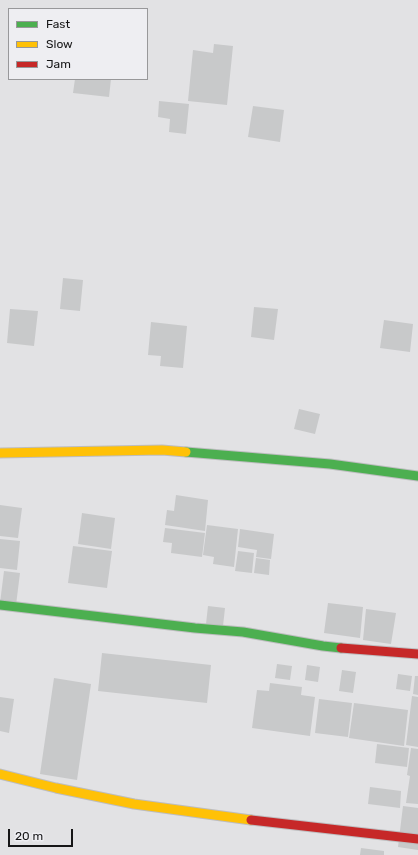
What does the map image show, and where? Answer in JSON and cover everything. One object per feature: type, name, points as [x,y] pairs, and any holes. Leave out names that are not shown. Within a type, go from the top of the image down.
[{"type":"street","points":[[0,453],[162,450],[330,464],[418,476]]},
{"type":"street","points":[[0,605],[180,627],[243,632],[323,646],[418,654]]},
{"type":"street","points":[[0,774],[56,788],[134,804],[239,819],[418,839]]},
{"type":"building","points":[[214,44],[233,46],[227,105],[188,101],[193,50],[213,53]]},
{"type":"building","points":[[75,80],[111,80],[109,97],[73,93]]},
{"type":"building","points":[[159,101],[189,104],[186,134],[169,132],[170,119],[158,117]]},
{"type":"building","points":[[253,106],[284,110],[280,142],[248,137]]},
{"type":"building","points":[[63,278],[83,280],[80,311],[60,309]]},
{"type":"building","points":[[254,307],[278,309],[274,340],[251,337]]},
{"type":"building","points":[[10,309],[38,311],[34,346],[7,343]]},
{"type":"building","points":[[384,320],[413,324],[410,352],[380,348]]},
{"type":"building","points":[[151,322],[187,326],[183,368],[160,366],[161,356],[148,355]]},
{"type":"building","points":[[299,409],[320,414],[315,434],[294,429]]},
{"type":"building","points":[[176,495],[208,500],[205,531],[165,525],[167,510],[174,511]]},
{"type":"building","points":[[0,505],[22,508],[18,538],[0,536]]},
{"type":"building","points":[[82,513],[115,518],[111,549],[78,544]]},
{"type":"building","points":[[207,525],[238,529],[234,567],[213,564],[214,557],[203,555]]},
{"type":"building","points":[[165,528],[205,533],[202,557],[171,553],[172,543],[163,542]]},
{"type":"building","points":[[240,529],[274,534],[271,559],[256,557],[257,550],[238,547]]},
{"type":"building","points":[[0,539],[20,541],[17,570],[0,568]]},
{"type":"building","points":[[73,546],[112,551],[107,588],[68,583]]},
{"type":"building","points":[[238,551],[254,553],[252,573],[235,571]]},
{"type":"building","points":[[256,558],[270,560],[269,575],[254,573]]},
{"type":"building","points":[[4,571],[20,573],[16,605],[0,603]]},
{"type":"building","points":[[328,603],[363,607],[360,638],[324,633]]},
{"type":"building","points":[[208,606],[225,608],[223,626],[206,624]]},
{"type":"building","points":[[366,609],[396,613],[391,644],[363,640]]},
{"type":"building","points":[[102,653],[211,665],[207,703],[98,691]]},
{"type":"building","points":[[277,664],[292,666],[290,680],[275,678]]},
{"type":"building","points":[[307,665],[320,667],[318,682],[305,680]]},
{"type":"building","points":[[342,670],[356,672],[353,693],[339,691]]},
{"type":"building","points":[[398,674],[412,676],[410,691],[396,689]]},
{"type":"building","points":[[415,676],[418,676],[418,695],[413,694]]},
{"type":"building","points":[[54,678],[91,684],[77,780],[40,774]]},
{"type":"building","points":[[270,683],[302,687],[301,695],[315,697],[310,736],[252,728],[257,690],[269,691]]},
{"type":"building","points":[[412,696],[418,697],[418,747],[406,745]]},
{"type":"building","points":[[0,697],[14,699],[9,733],[0,731]]},
{"type":"building","points":[[319,699],[352,703],[348,737],[315,733]]},
{"type":"building","points":[[354,703],[408,710],[404,746],[349,738]]},
{"type":"building","points":[[377,744],[409,748],[407,767],[375,763]]},
{"type":"building","points":[[411,748],[418,749],[418,804],[406,803],[410,776],[407,775]]},
{"type":"building","points":[[370,787],[401,791],[400,808],[368,804]]},
{"type":"building","points":[[403,806],[418,808],[418,850],[398,847]]},
{"type":"building","points":[[361,848],[384,851],[384,855],[360,855]]},
{"type":"traffic: fast","points":[[186,452],[330,464],[418,476]]},
{"type":"traffic: fast","points":[[0,605],[195,628],[243,632],[341,648]]},
{"type":"traffic: slow","points":[[0,453],[162,450],[186,452]]},
{"type":"traffic: slow","points":[[0,774],[56,788],[134,804],[251,820]]},
{"type":"traffic: jam","points":[[341,648],[418,654]]},
{"type":"traffic: jam","points":[[251,820],[418,839]]}]
